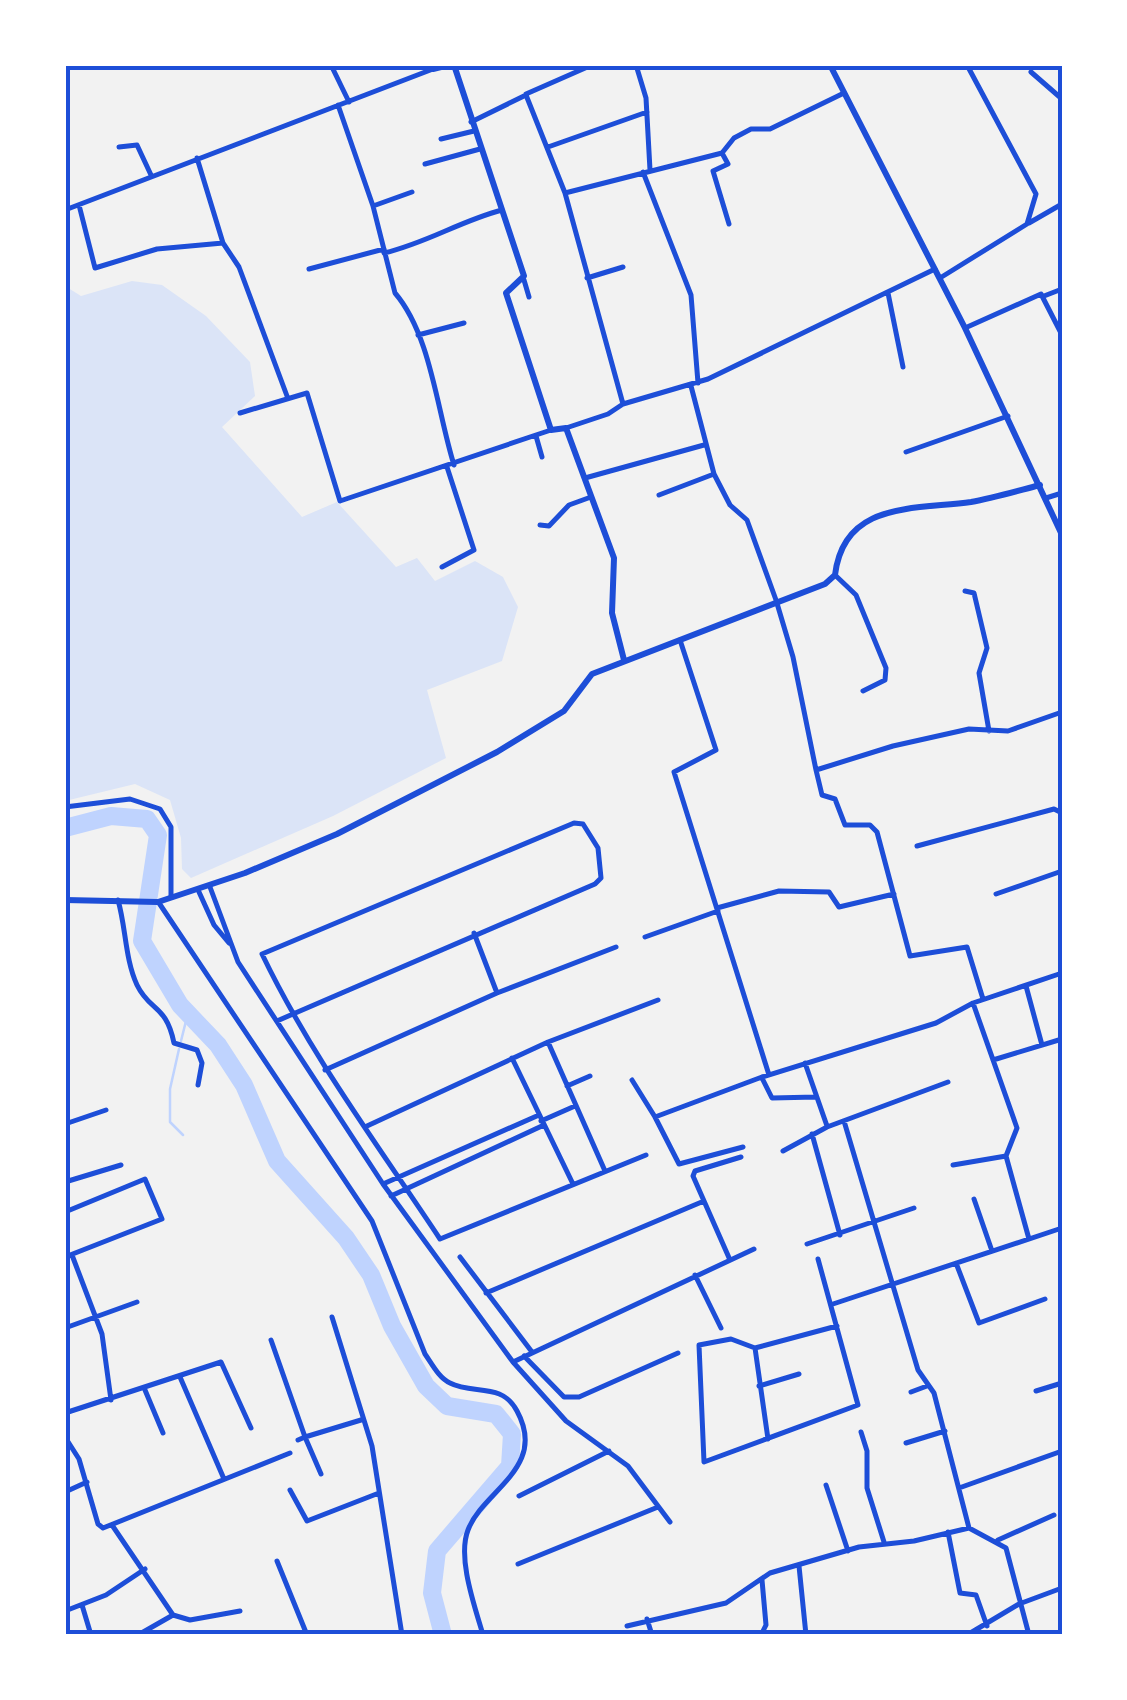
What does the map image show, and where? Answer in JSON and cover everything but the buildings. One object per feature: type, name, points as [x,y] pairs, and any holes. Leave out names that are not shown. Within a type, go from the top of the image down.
[{"type":"street","points":[[331,65],[349,102]]},
{"type":"street","points":[[65,210],[432,67],[451,65],[504,210],[529,297]]},
{"type":"street","points":[[441,139],[592,65]]},
{"type":"street","points":[[636,65],[647,112],[646,171],[691,295],[695,385],[704,445],[730,505],[746,520],[776,600],[793,656],[822,795],[835,799],[845,825],[874,827],[911,958],[969,949],[983,999]]},
{"type":"street","points":[[830,65],[966,328],[1062,535]]},
{"type":"street","points":[[967,65],[1035,190],[1026,224]]},
{"type":"street","points":[[1031,72],[1062,99]]},
{"type":"street","points":[[565,193],[722,152],[734,138],[751,128],[770,130],[844,93]]},
{"type":"street","points":[[526,95],[565,193],[622,404]]},
{"type":"street","points":[[338,106],[374,206],[395,293],[404,300],[418,335],[474,550],[442,566]]},
{"type":"street","points":[[548,148],[647,112]]},
{"type":"street","points":[[119,147],[137,145],[152,175]]},
{"type":"street","points":[[425,164],[480,148]]},
{"type":"street","points":[[722,152],[728,164],[714,171],[729,224]]},
{"type":"street","points":[[197,158],[223,243],[239,267],[287,396]]},
{"type":"street","points":[[374,206],[412,192]]},
{"type":"street","points":[[940,278],[1062,204]]},
{"type":"street","points":[[78,206],[96,268],[157,250],[223,243]]},
{"type":"street","points":[[309,269],[429,242],[457,222],[504,210]]},
{"type":"street","points":[[587,278],[623,267]]},
{"type":"street","points":[[240,412],[305,392],[311,398],[341,502],[608,414],[622,404],[695,385],[936,270]]},
{"type":"street","points":[[524,280],[506,293],[552,430]]},
{"type":"street","points":[[966,328],[1032,296],[1062,289]]},
{"type":"street","points":[[888,293],[903,367]]},
{"type":"street","points":[[1044,296],[1062,336]]},
{"type":"street","points":[[418,335],[464,323]]},
{"type":"street","points":[[906,452],[1008,416]]},
{"type":"street","points":[[566,428],[615,562],[612,613],[624,660]]},
{"type":"street","points":[[536,436],[542,457]]},
{"type":"street","points":[[585,478],[704,445]]},
{"type":"street","points":[[659,496],[714,474]]},
{"type":"street","points":[[65,900],[171,900],[338,834],[480,762],[564,712],[580,684],[592,674],[776,600],[826,584],[835,576],[842,543],[884,513],[972,502],[1040,485]]},
{"type":"street","points":[[1046,498],[1062,493]]},
{"type":"street","points":[[540,525],[549,526],[569,505],[591,497]]},
{"type":"street","points":[[835,576],[856,595],[886,668],[885,680],[863,691]]},
{"type":"street","points":[[965,592],[974,593],[986,644],[979,673],[989,732]]},
{"type":"street","points":[[679,638],[716,750],[674,770],[765,1076],[772,1098],[816,1097]]},
{"type":"street","points":[[816,770],[933,736],[1028,726],[1062,712]]},
{"type":"street","points":[[65,807],[130,799],[160,809],[171,827],[171,900]]},
{"type":"street","points":[[917,846],[1054,808],[1062,813]]},
{"type":"street","points":[[277,1021],[293,1014],[474,934],[598,882],[601,858],[586,827],[574,824],[262,952],[293,1014],[325,1070],[443,1240],[646,1155]]},
{"type":"street","points":[[996,894],[1062,871]]},
{"type":"street","points":[[210,887],[231,946]]},
{"type":"street","points":[[645,937],[785,890],[829,892],[839,907],[894,894]]},
{"type":"street","points":[[199,892],[214,925],[390,1196],[513,1362],[566,1421],[628,1466],[670,1522]]},
{"type":"street","points":[[122,900],[128,966],[140,991],[170,1021],[174,1043],[197,1050],[202,1063],[198,1085]]},
{"type":"street","points":[[156,902],[372,1221],[425,1354],[436,1370],[454,1385],[490,1389],[518,1412],[522,1454],[515,1472],[478,1514],[466,1542],[483,1635]]},
{"type":"street","points":[[474,934],[497,993]]},
{"type":"street","points":[[325,1070],[497,993],[616,947]]},
{"type":"street","points":[[655,1118],[765,1076],[936,1023],[983,999],[1062,973]]},
{"type":"street","points":[[1026,986],[1042,1045]]},
{"type":"street","points":[[366,1126],[548,1042],[658,1000]]},
{"type":"street","points":[[973,1003],[1018,1132],[1006,1156],[1029,1239]]},
{"type":"street","points":[[992,1060],[1062,1039]]},
{"type":"street","points":[[548,1042],[605,1171]]},
{"type":"street","points":[[512,1058],[573,1184]]},
{"type":"street","points":[[805,1063],[827,1127]]},
{"type":"street","points":[[567,1086],[590,1076]]},
{"type":"street","points":[[632,1080],[679,1164],[743,1146]]},
{"type":"street","points":[[782,1151],[827,1127],[948,1082]]},
{"type":"street","points":[[383,1184],[504,1130],[576,1105]]},
{"type":"street","points":[[65,1124],[106,1110]]},
{"type":"street","points":[[390,1196],[508,1141],[541,1120]]},
{"type":"street","points":[[844,1121],[918,1370],[934,1392],[969,1528]]},
{"type":"street","points":[[504,1130],[508,1141]]},
{"type":"street","points":[[812,1134],[840,1234]]},
{"type":"street","points":[[953,1165],[1006,1156]]},
{"type":"street","points":[[730,1260],[695,1171],[741,1157]]},
{"type":"street","points":[[65,1182],[122,1165]]},
{"type":"street","points":[[65,1212],[145,1179],[162,1221],[69,1256],[98,1318],[111,1400]]},
{"type":"street","points":[[974,1199],[992,1252]]},
{"type":"street","points":[[486,1293],[704,1201]]},
{"type":"street","points":[[807,1244],[914,1208]]},
{"type":"street","points":[[833,1304],[1062,1228]]},
{"type":"street","points":[[513,1362],[754,1249]]},
{"type":"street","points":[[460,1257],[532,1352]]},
{"type":"street","points":[[818,1259],[833,1304],[858,1404],[768,1440],[703,1460],[697,1348],[731,1338],[756,1348],[838,1326]]},
{"type":"street","points":[[956,1262],[979,1323],[1045,1300]]},
{"type":"street","points":[[695,1275],[721,1328]]},
{"type":"street","points":[[65,1328],[137,1302]]},
{"type":"street","points":[[332,1317],[372,1446],[402,1635]]},
{"type":"street","points":[[271,1340],[302,1439],[321,1474]]},
{"type":"street","points":[[756,1348],[768,1440]]},
{"type":"street","points":[[524,1356],[564,1397],[579,1397],[678,1352]]},
{"type":"street","points":[[65,1413],[145,1390],[220,1362],[251,1428]]},
{"type":"street","points":[[759,1386],[799,1374]]},
{"type":"street","points":[[180,1377],[224,1479]]},
{"type":"street","points":[[1036,1391],[1062,1383]]},
{"type":"street","points":[[911,1392],[927,1386]]},
{"type":"street","points":[[145,1390],[163,1433]]},
{"type":"street","points":[[302,1439],[362,1420]]},
{"type":"street","points":[[906,1443],[945,1431]]},
{"type":"street","points":[[861,1432],[867,1451],[867,1488],[884,1542]]},
{"type":"street","points":[[65,1437],[76,1452],[98,1524],[103,1528],[290,1453]]},
{"type":"street","points":[[959,1488],[1062,1451]]},
{"type":"street","points":[[520,1496],[609,1452]]},
{"type":"street","points":[[65,1492],[87,1482]]},
{"type":"street","points":[[826,1485],[848,1551]]},
{"type":"street","points":[[290,1490],[307,1521],[378,1493]]},
{"type":"street","points":[[518,1564],[658,1507]]},
{"type":"street","points":[[998,1540],[1002,1534],[1054,1515]]},
{"type":"street","points":[[112,1525],[173,1615],[190,1620],[240,1611]]},
{"type":"street","points":[[627,1626],[647,1618],[726,1603],[762,1580],[848,1551],[884,1542],[914,1542],[969,1528],[998,1540],[1009,1556],[1029,1635]]},
{"type":"street","points":[[948,1532],[959,1592],[976,1595],[987,1626]]},
{"type":"street","points":[[277,1560],[307,1635]]},
{"type":"street","points":[[798,1566],[806,1635]]},
{"type":"street","points":[[65,1611],[106,1596],[144,1568]]},
{"type":"street","points":[[761,1635],[766,1626],[762,1580]]},
{"type":"street","points":[[967,1635],[1019,1604],[1062,1588]]},
{"type":"street","points":[[82,1605],[91,1635]]},
{"type":"street","points":[[138,1635],[173,1615]]},
{"type":"street","points":[[647,1618],[652,1635]]},
{"type":"shaded area","points":[[132,281],[162,285],[206,316],[250,362],[255,396],[222,427],[302,517],[337,502],[396,567],[417,558],[435,581],[475,561],[503,577],[518,607],[502,661],[427,690],[446,758],[333,816],[191,878],[182,869],[181,838],[170,800],[135,784],[65,801],[65,286],[81,296]]},
{"type":"waterway","points":[[65,828],[111,816],[147,819],[158,835],[142,941],[180,1005],[218,1045],[244,1085],[277,1161],[346,1238],[371,1275],[392,1326],[426,1386],[447,1406],[496,1414],[512,1434],[510,1466],[437,1551],[432,1593],[443,1635]]},
{"type":"waterway","points":[[181,1041],[188,1013]]},
{"type":"waterway","points":[[179,1049],[170,1089],[170,1122],[183,1135]]}]
